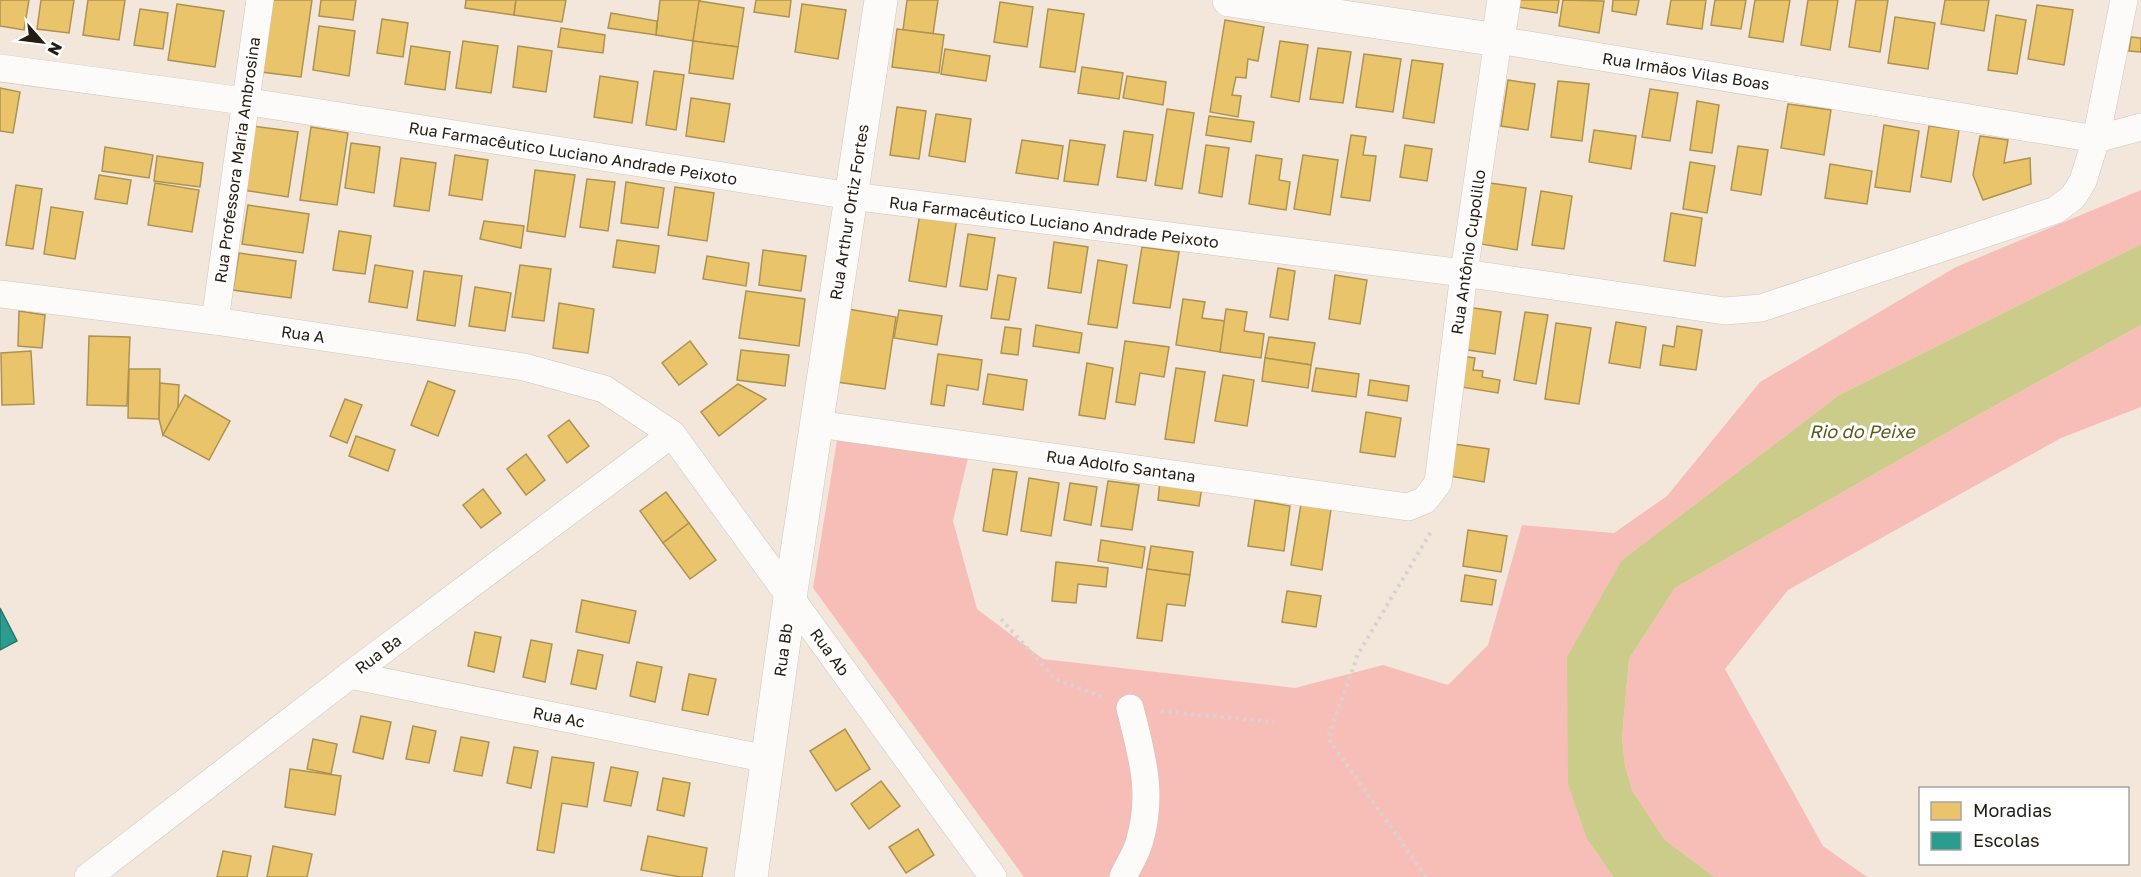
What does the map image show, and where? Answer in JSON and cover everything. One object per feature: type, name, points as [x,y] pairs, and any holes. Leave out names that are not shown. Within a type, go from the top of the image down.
[{"type":"street","name":"Rua Professora Maria Ambrosina","points":[[215,321],[244,101],[260,0]]},
{"type":"street","name":"Rua Arthur Ortiz Fortes","points":[[817,423],[881,0]]},
{"type":"street","name":"Rua Irmãos Vilas Boas","points":[[1230,0],[1498,40],[2096,139],[2141,127]]},
{"type":"street","name":"Rua Antônio Cupolillo","points":[[1425,500],[1438,483],[1464,273],[1504,0]]},
{"type":"street","points":[[2096,139],[2124,0]]},
{"type":"street","name":"Rua Farmacêutico Luciano Andrade Peixoto","points":[[0,68],[244,101],[851,196],[1464,273],[1725,311],[1761,308],[2056,210],[2073,197],[2083,181],[2096,139]]},
{"type":"street","name":"Rua A","points":[[0,294],[215,321],[524,367],[604,390]]},
{"type":"street","name":"Rua Ab","points":[[604,390],[672,434],[993,877]]},
{"type":"street","name":"Rua Adolfo Santana","points":[[817,423],[1408,507],[1425,500]]},
{"type":"street","name":"Rua Bb","points":[[751,877],[817,423]]},
{"type":"street","name":"Rua Ba","points":[[88,877],[350,675],[672,434]]},
{"type":"street","name":"Rua Ac","points":[[350,675],[768,759]]},
{"type":"street","points":[[1123,877],[1139,844],[1148,799],[1143,759],[1130,708]]},
{"type":"path","points":[[1425,500],[1432,530],[1358,654],[1328,738],[1426,877]]},
{"type":"shaded area","points":[[2141,190],[2141,244],[1839,395],[1622,560],[1587,839],[1613,877],[1024,877],[813,588],[838,434],[970,450],[953,521],[977,609],[1043,659],[1295,688],[1383,665],[1448,685],[1488,645],[1522,525],[1614,533],[1667,496],[1760,382],[1956,267]]},
{"type":"shaded area","points":[[2141,325],[2141,407],[2061,438],[1788,590],[1725,669],[1823,846],[1867,877],[1715,877],[1665,840],[1632,790],[1625,765],[1622,738],[1629,659],[1675,588],[1969,420]]},
{"type":"water","name":"Rio do Peixe","points":[[2141,244],[2141,325],[1969,420],[1675,588],[1629,659],[1622,738],[1625,765],[1632,790],[1665,840],[1715,877],[1613,877],[1587,839],[1568,784],[1567,657],[1622,560],[1839,395]]},
{"type":"building: Moradias","points":[[0,0],[29,0],[24,30],[0,26]]},
{"type":"building: Moradias","points":[[41,0],[74,0],[69,33],[37,29]]},
{"type":"building: Moradias","points":[[88,0],[125,0],[119,40],[83,35]]},
{"type":"building: Moradias","points":[[272,0],[312,0],[301,77],[261,72]]},
{"type":"building: Moradias","points":[[321,0],[356,0],[353,20],[319,16]]},
{"type":"building: Moradias","points":[[466,0],[516,0],[514,15],[465,8]]},
{"type":"building: Moradias","points":[[516,0],[566,0],[562,22],[514,15]]},
{"type":"building: Moradias","points":[[660,0],[700,0],[693,41],[656,35]]},
{"type":"building: Moradias","points":[[756,0],[791,0],[789,17],[754,12]]},
{"type":"building: Moradias","points":[[907,0],[938,0],[933,34],[903,30]]},
{"type":"building: Moradias","points":[[1519,0],[1559,0],[1557,13],[1518,7]]},
{"type":"building: Moradias","points":[[1563,0],[1604,1],[1599,33],[1559,26]]},
{"type":"building: Moradias","points":[[1613,0],[1639,0],[1636,15],[1612,11]]},
{"type":"building: Moradias","points":[[1671,0],[1706,0],[1702,29],[1667,24]]},
{"type":"building: Moradias","points":[[1715,0],[1746,0],[1741,29],[1711,25]]},
{"type":"building: Moradias","points":[[1755,0],[1790,0],[1783,42],[1749,37]]},
{"type":"building: Moradias","points":[[1808,0],[1838,0],[1830,50],[1801,45]]},
{"type":"building: Moradias","points":[[1856,0],[1888,0],[1880,52],[1849,47]]},
{"type":"building: Moradias","points":[[1945,0],[1989,0],[1984,31],[1941,24]]},
{"type":"building: Moradias","points":[[699,1],[744,8],[738,47],[693,41]]},
{"type":"building: Moradias","points":[[1000,2],[1033,7],[1027,47],[994,42]]},
{"type":"building: Moradias","points":[[177,4],[224,11],[215,67],[168,60]]},
{"type":"building: Moradias","points":[[802,4],[846,10],[838,59],[795,52]]},
{"type":"building: Moradias","points":[[2037,5],[2073,10],[2064,65],[2028,59]]},
{"type":"building: Moradias","points":[[140,9],[168,13],[163,49],[134,45]]},
{"type":"building: Moradias","points":[[1048,9],[1084,14],[1075,72],[1040,67]]},
{"type":"building: Moradias","points":[[611,13],[657,21],[656,35],[608,28]]},
{"type":"building: Moradias","points":[[1996,15],[2026,20],[2017,74],[1988,70]]},
{"type":"building: Moradias","points":[[1895,17],[1935,23],[1928,69],[1888,63]]},
{"type":"building: Moradias","points":[[382,19],[408,23],[403,57],[377,53]]},
{"type":"building: Moradias","points":[[1225,20],[1264,27],[1258,61],[1248,59],[1246,78],[1236,77],[1232,95],[1241,96],[1238,117],[1210,112]]},
{"type":"building: Moradias","points":[[319,26],[355,31],[349,76],[313,70]]},
{"type":"building: Moradias","points":[[561,28],[605,35],[603,53],[558,47]]},
{"type":"building: Moradias","points":[[897,29],[944,35],[939,73],[892,67]]},
{"type":"building: Moradias","points":[[2131,37],[2141,38],[2141,52],[2129,51]]},
{"type":"building: Moradias","points":[[463,41],[498,46],[491,93],[456,88]]},
{"type":"building: Moradias","points":[[693,41],[738,47],[733,79],[689,73]]},
{"type":"building: Moradias","points":[[1280,41],[1308,45],[1299,102],[1271,97]]},
{"type":"building: Moradias","points":[[411,46],[450,52],[445,90],[405,84]]},
{"type":"building: Moradias","points":[[518,46],[552,51],[546,92],[513,87]]},
{"type":"building: Moradias","points":[[1318,48],[1351,52],[1343,103],[1310,99]]},
{"type":"building: Moradias","points":[[945,49],[990,56],[986,81],[941,74]]},
{"type":"building: Moradias","points":[[1364,54],[1401,59],[1393,112],[1356,107]]},
{"type":"building: Moradias","points":[[1412,60],[1443,64],[1434,123],[1403,118]]},
{"type":"building: Moradias","points":[[1082,67],[1123,73],[1119,99],[1078,93]]},
{"type":"building: Moradias","points":[[654,71],[684,75],[676,130],[646,125]]},
{"type":"building: Moradias","points":[[600,76],[638,82],[632,123],[594,117]]},
{"type":"building: Moradias","points":[[1127,76],[1166,82],[1163,105],[1123,98]]},
{"type":"building: Moradias","points":[[1508,80],[1535,84],[1528,130],[1501,126]]},
{"type":"building: Moradias","points":[[1558,81],[1589,84],[1582,141],[1551,137]]},
{"type":"building: Moradias","points":[[0,88],[20,92],[13,133],[0,131]]},
{"type":"building: Moradias","points":[[1650,89],[1678,93],[1670,141],[1642,137]]},
{"type":"building: Moradias","points":[[691,98],[730,104],[724,142],[686,136]]},
{"type":"building: Moradias","points":[[1697,101],[1719,105],[1712,153],[1690,150]]},
{"type":"building: Moradias","points":[[1788,104],[1831,110],[1824,155],[1781,148]]},
{"type":"building: Moradias","points":[[897,107],[926,111],[919,159],[890,155]]},
{"type":"building: Moradias","points":[[1167,109],[1194,113],[1182,189],[1155,185]]},
{"type":"building: Moradias","points":[[936,114],[971,119],[965,162],[929,156]]},
{"type":"building: Moradias","points":[[1209,116],[1254,122],[1251,142],[1206,135]]},
{"type":"building: Moradias","points":[[1884,125],[1919,131],[1910,192],[1875,187]]},
{"type":"building: Moradias","points":[[253,126],[298,132],[288,197],[243,190]]},
{"type":"building: Moradias","points":[[1929,126],[1959,130],[1951,182],[1921,177]]},
{"type":"building: Moradias","points":[[311,127],[348,133],[337,205],[300,200]]},
{"type":"building: Moradias","points":[[1594,130],[1636,136],[1631,169],[1589,162]]},
{"type":"building: Moradias","points":[[1124,131],[1153,135],[1146,181],[1117,177]]},
{"type":"building: Moradias","points":[[1351,135],[1366,137],[1363,155],[1376,156],[1370,201],[1341,197]]},
{"type":"building: Moradias","points":[[1980,136],[2008,140],[2004,163],[2030,158],[2031,184],[1983,200],[1973,175]]},
{"type":"building: Moradias","points":[[1022,140],[1063,146],[1058,179],[1016,173]]},
{"type":"building: Moradias","points":[[1070,140],[1105,145],[1098,185],[1064,181]]},
{"type":"building: Moradias","points":[[351,143],[380,147],[374,193],[345,188]]},
{"type":"building: Moradias","points":[[1206,145],[1229,148],[1222,197],[1199,193]]},
{"type":"building: Moradias","points":[[1405,145],[1432,149],[1427,181],[1400,177]]},
{"type":"building: Moradias","points":[[1738,146],[1768,150],[1761,195],[1731,190]]},
{"type":"building: Moradias","points":[[105,147],[153,155],[149,178],[102,171]]},
{"type":"building: Moradias","points":[[455,155],[488,160],[482,200],[449,195]]},
{"type":"building: Moradias","points":[[1256,155],[1282,159],[1279,180],[1290,182],[1286,210],[1249,204]]},
{"type":"building: Moradias","points":[[1303,155],[1338,160],[1330,215],[1294,209]]},
{"type":"building: Moradias","points":[[157,156],[203,163],[200,187],[154,181]]},
{"type":"building: Moradias","points":[[401,158],[436,163],[429,211],[394,206]]},
{"type":"building: Moradias","points":[[1690,162],[1715,166],[1707,213],[1683,209]]},
{"type":"building: Moradias","points":[[1830,164],[1872,171],[1867,204],[1825,198]]},
{"type":"building: Moradias","points":[[535,170],[575,175],[565,237],[527,231]]},
{"type":"building: Moradias","points":[[99,175],[131,180],[127,204],[95,199]]},
{"type":"building: Moradias","points":[[587,179],[615,182],[608,231],[580,227]]},
{"type":"building: Moradias","points":[[626,182],[664,188],[658,228],[621,223]]},
{"type":"building: Moradias","points":[[155,183],[199,190],[192,232],[148,225]]},
{"type":"building: Moradias","points":[[1490,183],[1526,188],[1517,250],[1481,244]]},
{"type":"building: Moradias","points":[[16,185],[42,189],[33,249],[6,245]]},
{"type":"building: Moradias","points":[[675,187],[714,193],[707,241],[668,235]]},
{"type":"building: Moradias","points":[[1541,191],[1572,196],[1564,249],[1532,245]]},
{"type":"building: Moradias","points":[[248,205],[309,214],[303,253],[242,244]]},
{"type":"building: Moradias","points":[[51,207],[83,212],[75,259],[44,254]]},
{"type":"building: Moradias","points":[[920,213],[957,218],[946,287],[909,281]]},
{"type":"building: Moradias","points":[[1671,213],[1702,218],[1695,266],[1664,261]]},
{"type":"building: Moradias","points":[[484,221],[524,226],[521,248],[480,239]]},
{"type":"building: Moradias","points":[[339,231],[371,236],[365,274],[333,270]]},
{"type":"building: Moradias","points":[[968,234],[995,238],[987,290],[960,286]]},
{"type":"building: Moradias","points":[[617,240],[659,246],[655,273],[613,267]]},
{"type":"building: Moradias","points":[[1054,242],[1088,247],[1081,293],[1048,288]]},
{"type":"building: Moradias","points":[[1142,247],[1179,252],[1170,308],[1133,303]]},
{"type":"building: Moradias","points":[[763,250],[806,256],[801,291],[759,285]]},
{"type":"building: Moradias","points":[[239,253],[296,261],[291,298],[233,290]]},
{"type":"building: Moradias","points":[[707,256],[749,263],[746,286],[703,279]]},
{"type":"building: Moradias","points":[[1098,260],[1127,265],[1117,328],[1088,324]]},
{"type":"building: Moradias","points":[[375,265],[413,271],[407,308],[369,302]]},
{"type":"building: Moradias","points":[[520,265],[551,269],[544,321],[512,317]]},
{"type":"building: Moradias","points":[[1278,268],[1295,271],[1288,320],[1270,317]]},
{"type":"building: Moradias","points":[[424,271],[462,276],[455,326],[417,320]]},
{"type":"building: Moradias","points":[[998,275],[1016,278],[1009,320],[991,318]]},
{"type":"building: Moradias","points":[[1335,275],[1367,280],[1360,324],[1329,319]]},
{"type":"building: Moradias","points":[[475,287],[511,293],[505,331],[469,326]]},
{"type":"building: Moradias","points":[[746,291],[805,299],[799,346],[739,338]]},
{"type":"building: Moradias","points":[[1183,299],[1205,302],[1202,318],[1225,321],[1220,352],[1176,345]]},
{"type":"building: Moradias","points":[[559,303],[594,309],[588,353],[553,348]]},
{"type":"building: Moradias","points":[[1467,307],[1501,312],[1495,354],[1461,349]]},
{"type":"building: Moradias","points":[[848,309],[896,317],[885,389],[837,382]]},
{"type":"building: Moradias","points":[[1226,309],[1247,312],[1244,331],[1264,334],[1261,358],[1220,352]]},
{"type":"building: Moradias","points":[[899,310],[942,316],[937,345],[894,338]]},
{"type":"building: Moradias","points":[[19,311],[45,315],[42,348],[18,346]]},
{"type":"building: Moradias","points":[[1525,312],[1548,315],[1536,384],[1514,380]]},
{"type":"building: Moradias","points":[[1616,322],[1646,327],[1640,368],[1609,363]]},
{"type":"building: Moradias","points":[[1556,323],[1591,328],[1579,404],[1545,399]]},
{"type":"building: Moradias","points":[[1036,325],[1082,333],[1079,353],[1033,346]]},
{"type":"building: Moradias","points":[[1677,326],[1702,330],[1696,370],[1660,365],[1663,345],[1674,347]]},
{"type":"building: Moradias","points":[[1005,327],[1021,329],[1018,355],[1001,353]]},
{"type":"building: Moradias","points":[[89,336],[130,337],[127,406],[87,405]]},
{"type":"building: Moradias","points":[[1269,337],[1315,343],[1311,365],[1265,358]]},
{"type":"building: Moradias","points":[[690,341],[707,364],[679,385],[662,363]]},
{"type":"building: Moradias","points":[[1125,341],[1169,347],[1164,377],[1140,373],[1135,405],[1116,402]]},
{"type":"building: Moradias","points":[[741,350],[789,355],[785,386],[737,380]]},
{"type":"building: Moradias","points":[[31,351],[34,404],[2,405],[1,353]]},
{"type":"building: Moradias","points":[[938,354],[982,360],[978,390],[947,385],[944,406],[931,404]]},
{"type":"building: Moradias","points":[[1460,356],[1475,358],[1473,370],[1483,371],[1482,377],[1500,380],[1498,393],[1455,386]]},
{"type":"building: Moradias","points":[[1265,358],[1311,365],[1308,388],[1262,381]]},
{"type":"building: Moradias","points":[[1087,363],[1113,368],[1105,419],[1079,415]]},
{"type":"building: Moradias","points":[[1176,368],[1205,372],[1194,443],[1165,439]]},
{"type":"building: Moradias","points":[[1316,368],[1359,374],[1356,397],[1312,391]]},
{"type":"building: Moradias","points":[[129,369],[160,369],[159,419],[128,418]]},
{"type":"building: Moradias","points":[[988,374],[1027,380],[1023,410],[983,404]]},
{"type":"building: Moradias","points":[[1223,375],[1254,380],[1247,426],[1215,421]]},
{"type":"building: Moradias","points":[[1370,380],[1409,386],[1407,401],[1368,395]]},
{"type":"building: Moradias","points":[[428,381],[455,391],[438,436],[411,425]]},
{"type":"building: Moradias","points":[[160,383],[179,385],[178,408],[163,435],[159,419]]},
{"type":"building: Moradias","points":[[738,384],[766,399],[719,436],[701,412]]},
{"type":"building: Moradias","points":[[185,395],[230,421],[209,460],[163,435]]},
{"type":"building: Moradias","points":[[345,399],[362,405],[347,443],[330,436]]},
{"type":"building: Moradias","points":[[1366,412],[1401,418],[1395,457],[1360,452]]},
{"type":"building: Moradias","points":[[569,420],[589,446],[567,463],[548,436]]},
{"type":"building: Moradias","points":[[356,436],[395,450],[388,471],[349,456]]},
{"type":"building: Moradias","points":[[1454,444],[1489,449],[1484,482],[1449,476]]},
{"type":"building: Moradias","points":[[526,454],[545,480],[526,495],[507,469]]},
{"type":"building: Moradias","points":[[993,469],[1017,472],[1007,535],[983,531]]},
{"type":"building: Moradias","points":[[1029,478],[1059,483],[1051,536],[1021,531]]},
{"type":"building: Moradias","points":[[1108,481],[1139,485],[1132,530],[1101,526]]},
{"type":"building: Moradias","points":[[1160,481],[1202,487],[1199,506],[1158,500]]},
{"type":"building: Moradias","points":[[1070,483],[1097,487],[1091,525],[1064,520]]},
{"type":"building: Moradias","points":[[483,489],[501,513],[481,528],[463,505]]},
{"type":"building: Moradias","points":[[666,492],[689,523],[663,543],[640,511]]},
{"type":"building: Moradias","points":[[1255,500],[1290,506],[1284,551],[1248,546]]},
{"type":"building: Moradias","points":[[1301,504],[1331,509],[1322,570],[1291,565]]},
{"type":"building: Moradias","points":[[689,523],[716,560],[690,579],[663,543]]},
{"type":"building: Moradias","points":[[1468,530],[1507,536],[1501,572],[1463,566]]},
{"type":"building: Moradias","points":[[1101,540],[1145,547],[1142,568],[1098,561]]},
{"type":"building: Moradias","points":[[1151,546],[1193,552],[1190,575],[1147,569]]},
{"type":"building: Moradias","points":[[1056,562],[1108,568],[1106,587],[1078,584],[1076,603],[1052,601]]},
{"type":"building: Moradias","points":[[1147,569],[1190,575],[1185,606],[1167,604],[1162,641],[1137,638]]},
{"type":"building: Moradias","points":[[1465,575],[1496,580],[1492,605],[1461,601]]},
{"type":"building: Moradias","points":[[1287,591],[1321,596],[1316,627],[1282,622]]},
{"type":"building: Moradias","points":[[582,600],[636,611],[629,643],[576,632]]},
{"type":"building: Moradias","points":[[475,632],[501,637],[494,672],[468,666]]},
{"type":"building: Moradias","points":[[531,640],[552,644],[545,682],[523,677]]},
{"type":"building: Moradias","points":[[578,650],[603,655],[596,689],[571,684]]},
{"type":"building: Moradias","points":[[637,662],[662,667],[655,702],[630,696]]},
{"type":"building: Moradias","points":[[689,674],[716,679],[708,715],[682,710]]},
{"type":"building: Moradias","points":[[361,716],[391,722],[383,759],[353,752]]},
{"type":"building: Moradias","points":[[413,726],[436,731],[429,763],[406,759]]},
{"type":"building: Moradias","points":[[845,729],[870,769],[836,791],[810,751]]},
{"type":"building: Moradias","points":[[461,737],[489,742],[482,776],[454,771]]},
{"type":"building: Moradias","points":[[313,739],[337,744],[331,774],[307,769]]},
{"type":"building: Moradias","points":[[514,747],[538,751],[531,788],[507,783]]},
{"type":"building: Moradias","points":[[552,757],[594,763],[587,807],[562,803],[554,853],[537,850]]},
{"type":"building: Moradias","points":[[611,767],[638,772],[631,806],[604,801]]},
{"type":"building: Moradias","points":[[290,769],[341,776],[335,815],[285,807]]},
{"type":"building: Moradias","points":[[663,778],[690,783],[684,816],[657,810]]},
{"type":"building: Moradias","points":[[881,781],[900,806],[869,829],[851,804]]},
{"type":"building: Moradias","points":[[918,829],[934,855],[906,873],[889,847]]},
{"type":"building: Moradias","points":[[648,836],[707,848],[702,877],[680,877],[641,870]]},
{"type":"building: Moradias","points":[[273,846],[312,854],[307,877],[267,877]]},
{"type":"building: Moradias","points":[[223,851],[251,856],[247,877],[217,877]]},
{"type":"building: Escolas","points":[[0,608],[17,641],[0,650]]}]
